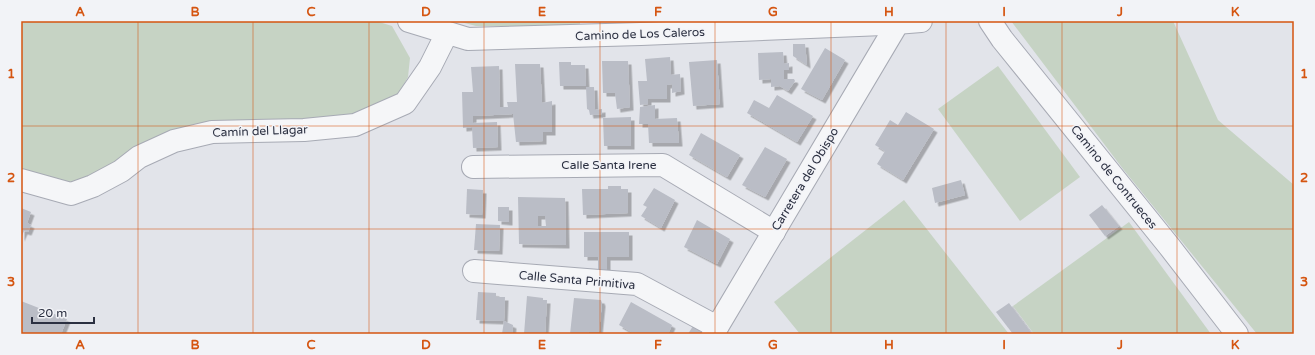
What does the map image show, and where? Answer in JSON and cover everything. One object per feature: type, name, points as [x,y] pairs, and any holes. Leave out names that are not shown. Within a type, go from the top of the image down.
[{"type":"street","name":"Camino de Los Caleros","points":[[409,21],[468,39],[641,28],[898,22]]},
{"type":"street","points":[[898,22],[920,21]]},
{"type":"street","name":"Carretera del Obispo","points":[[715,330],[898,22]]},
{"type":"street","name":"Camino de Contrueces","points":[[988,22],[1169,246],[1237,334]]},
{"type":"street","name":"Camín del Llagar","points":[[21,180],[71,194],[92,186],[121,171],[139,157],[174,141],[212,132],[304,130],[355,125],[405,103],[430,68],[447,33]]},
{"type":"street","name":"Calle Santa Irene","points":[[473,166],[662,165],[774,232]]},
{"type":"street","name":"Calle Santa Primitiva","points":[[474,271],[637,284],[715,330]]},
{"type":"green space","points":[[21,21],[376,21],[392,26],[410,58],[408,77],[398,95],[341,119],[246,121],[73,185],[21,170]]},
{"type":"green space","points":[[457,21],[580,21],[580,26],[476,26]]},
{"type":"green space","points":[[1011,21],[1173,21],[1218,120],[1294,185],[1294,334],[1257,334],[1123,169]]},
{"type":"green space","points":[[998,66],[1080,177],[1020,221],[938,109]]},
{"type":"green space","points":[[904,200],[1009,334],[800,334],[774,302]]},
{"type":"green space","points":[[1129,222],[1211,334],[1034,334],[1013,306]]},
{"type":"building","points":[[793,44],[805,44],[807,65],[793,56]]},
{"type":"building","points":[[825,48],[845,60],[822,100],[801,89]]},
{"type":"building","points":[[783,52],[784,64],[789,63],[789,70],[784,70],[784,79],[794,79],[795,81],[788,91],[780,86],[771,87],[771,79],[759,80],[758,53]]},
{"type":"building","points":[[670,57],[671,75],[680,74],[681,91],[672,93],[672,84],[667,85],[667,99],[648,99],[648,104],[640,105],[638,81],[647,81],[645,59]]},
{"type":"building","points":[[717,60],[720,104],[693,106],[689,62]]},
{"type":"building","points":[[602,61],[628,61],[630,107],[617,109],[615,93],[603,93]]},
{"type":"building","points":[[559,62],[571,62],[571,65],[585,65],[586,86],[560,86]]},
{"type":"building","points":[[515,64],[540,64],[542,103],[552,101],[552,132],[543,132],[543,141],[516,142],[513,114],[473,116],[473,123],[497,122],[498,147],[473,148],[472,127],[463,128],[462,92],[473,92],[471,67],[499,66],[500,107],[508,107],[507,102],[517,102]]},
{"type":"building","points":[[586,87],[594,87],[595,110],[602,109],[602,114],[590,115],[589,110],[587,109]]},
{"type":"building","points":[[777,95],[813,116],[797,142],[747,113],[754,100],[769,108]]},
{"type":"building","points":[[655,105],[655,119],[677,118],[679,143],[649,143],[648,124],[639,124],[640,107]]},
{"type":"building","points":[[906,112],[934,129],[903,180],[877,164],[885,151],[875,145],[890,120],[898,125]]},
{"type":"building","points":[[631,117],[631,146],[604,146],[603,118]]},
{"type":"building","points":[[701,133],[740,155],[727,177],[689,155]]},
{"type":"building","points":[[765,147],[787,159],[765,197],[742,185]]},
{"type":"building","points":[[961,180],[965,195],[935,203],[932,188]]},
{"type":"building","points":[[608,186],[621,186],[621,189],[628,189],[628,213],[583,215],[582,189],[608,189]]},
{"type":"building","points":[[654,188],[675,200],[661,228],[641,216],[647,207],[643,205]]},
{"type":"building","points":[[467,189],[483,190],[482,215],[466,214]]},
{"type":"building","points":[[518,197],[565,198],[566,245],[519,244]],"holes":[[[538,216],[545,216],[546,226],[538,226]]]},
{"type":"building","points":[[1102,205],[1119,226],[1105,236],[1089,215]]},
{"type":"building","points":[[498,207],[509,207],[509,222],[498,221]]},
{"type":"building","points":[[21,208],[31,212],[27,223],[31,225],[28,232],[24,231],[21,238]]},
{"type":"building","points":[[697,220],[730,239],[717,264],[684,247]]},
{"type":"building","points":[[476,224],[500,225],[499,251],[474,250]]},
{"type":"building","points":[[584,232],[629,232],[629,257],[607,257],[607,271],[598,271],[598,257],[584,257]]},
{"type":"building","points":[[478,292],[496,293],[496,297],[505,297],[504,321],[476,320]]},
{"type":"building","points":[[527,296],[547,300],[545,334],[524,334]]},
{"type":"building","points":[[574,298],[601,300],[599,332],[589,332],[588,334],[570,334]]},
{"type":"building","points":[[21,301],[67,319],[61,334],[21,334]]},
{"type":"building","points":[[631,302],[672,325],[668,334],[635,334],[619,325]]},
{"type":"building","points":[[1009,303],[1032,334],[1013,334],[996,312]]},
{"type":"building","points":[[504,321],[513,325],[512,334],[502,334]]},
{"type":"building","points":[[693,326],[701,330],[699,334],[688,334]]}]
